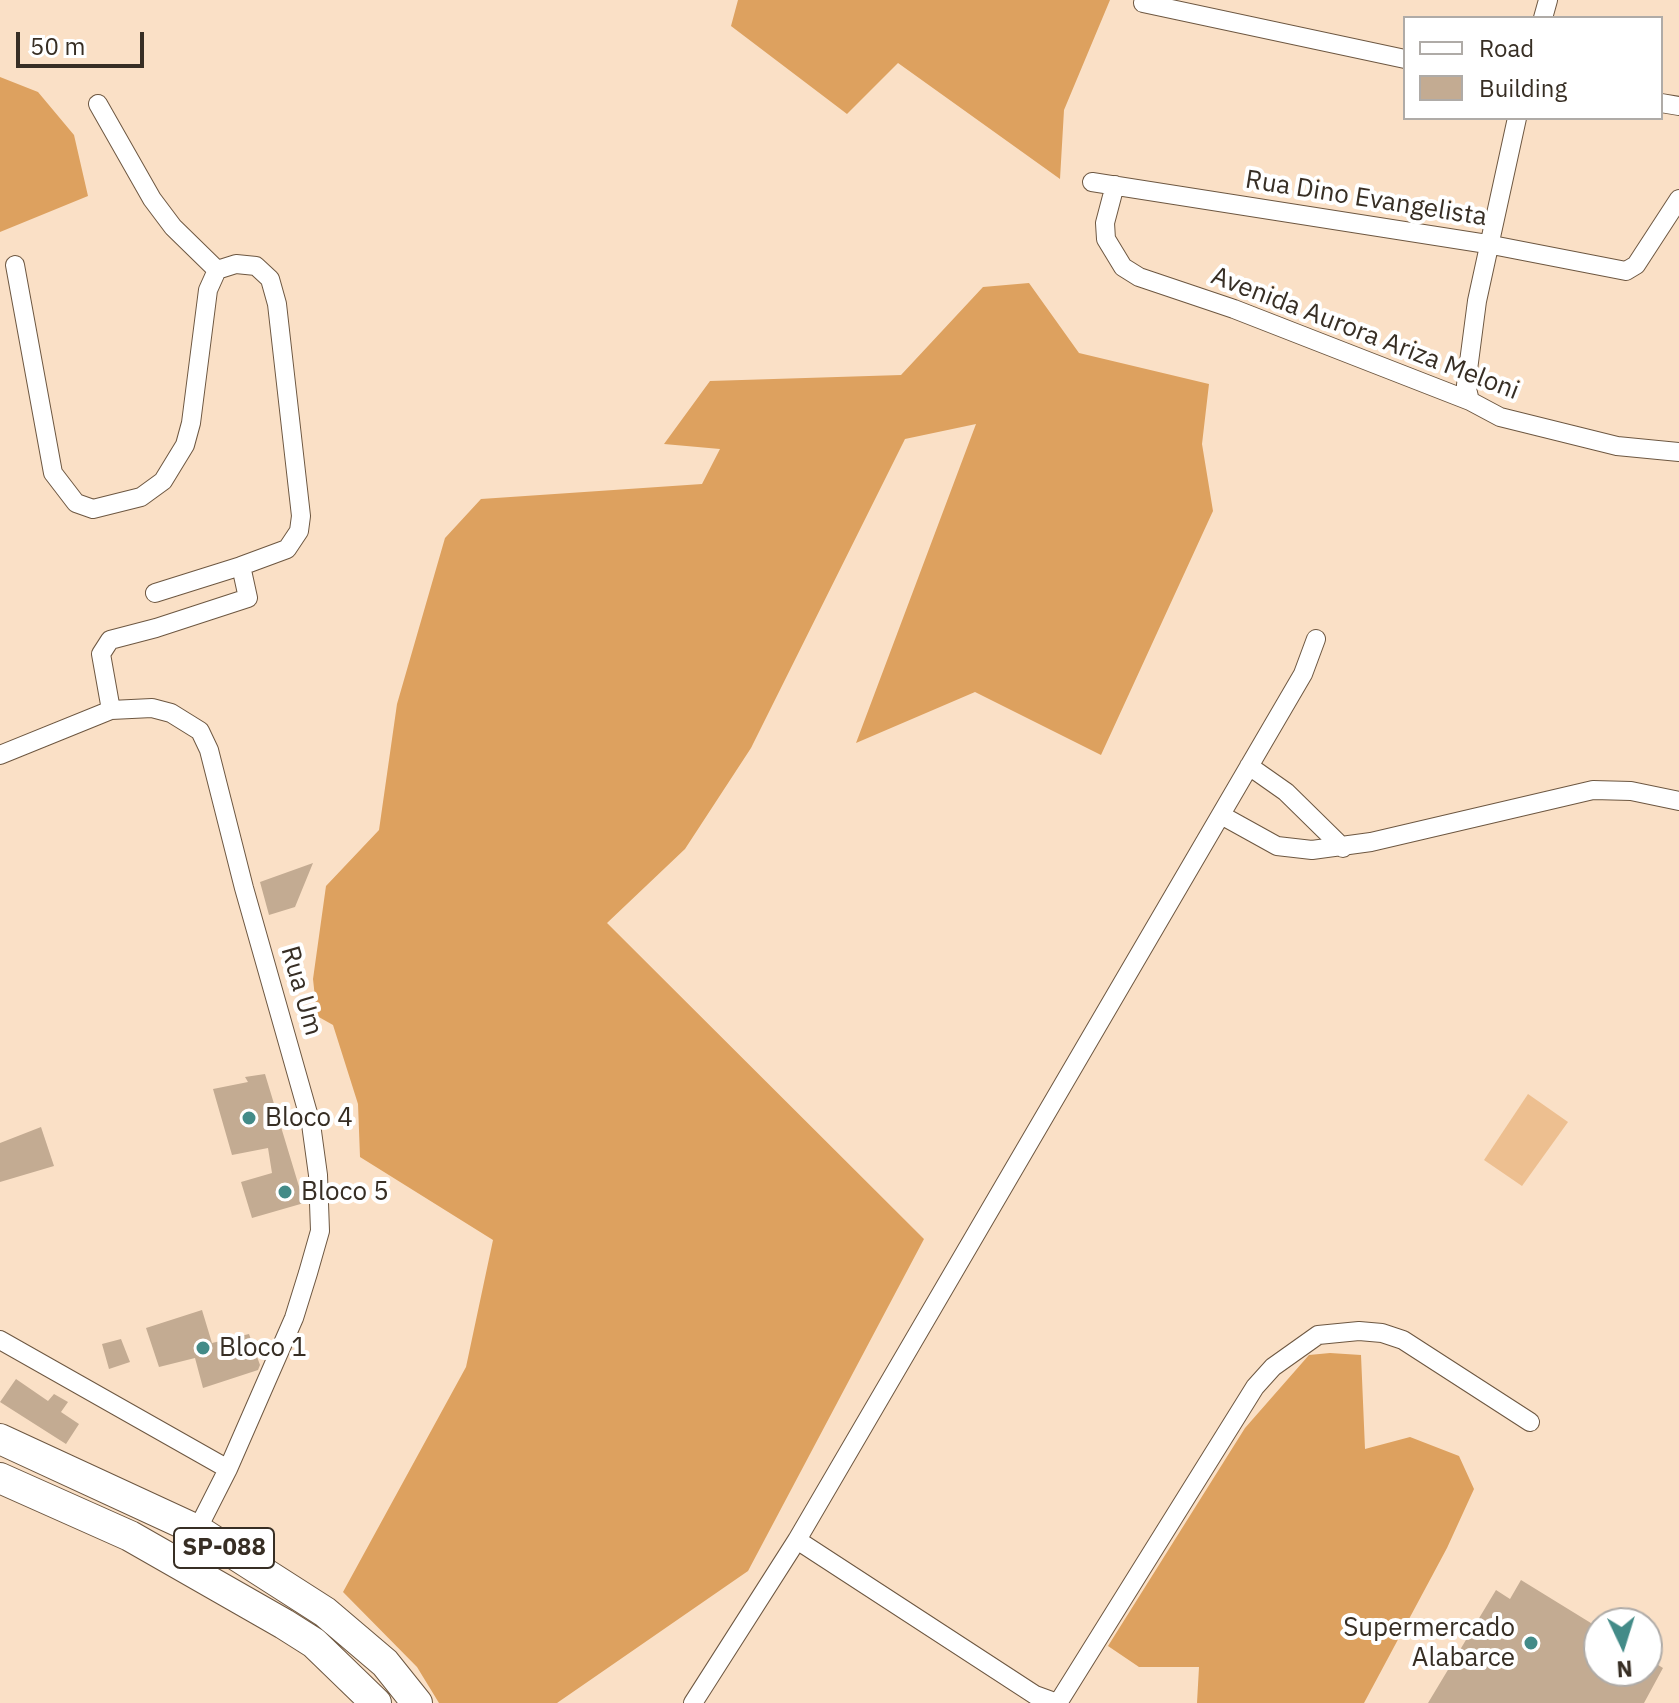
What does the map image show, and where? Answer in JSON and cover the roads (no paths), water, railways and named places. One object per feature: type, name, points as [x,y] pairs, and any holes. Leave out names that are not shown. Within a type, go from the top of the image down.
[{"type":"main road","name":"SP-088","points":[[0,1439],[197,1530],[325,1612],[385,1663],[417,1703]]},
{"type":"main road","name":"SP-088","points":[[0,1478],[130,1536],[284,1624],[314,1643],[376,1703]]},
{"type":"street","points":[[1143,3],[1403,59]]},
{"type":"street","points":[[98,104],[152,199],[217,270]]},
{"type":"street","points":[[1470,401],[1468,368],[1487,244],[1517,120]]},
{"type":"street","name":"Rua Dino Evangelista","points":[[1092,182],[1487,244],[1630,270],[1679,199]]},
{"type":"street","name":"Avenida Aurora Ariza Meloni","points":[[1115,185],[1105,223],[1106,239],[1123,267],[1139,277],[1234,309],[1470,401],[1500,417],[1617,446],[1679,452]]},
{"type":"street","points":[[15,265],[53,473],[76,503],[93,509],[141,497],[163,481],[180,456],[191,423],[208,290],[217,270],[225,265],[247,264],[256,266],[270,279],[277,304],[301,516],[299,531],[287,549],[155,593]]},
{"type":"street","points":[[111,710],[101,654],[110,640],[248,598],[241,566]]},
{"type":"street","points":[[693,1703],[797,1540],[1303,674],[1316,639]]},
{"type":"street","name":"Rua Um","points":[[0,755],[111,710],[152,708],[171,713],[200,731],[209,750],[244,888],[297,1069],[315,1150],[320,1231],[294,1318],[228,1469],[197,1530]]},
{"type":"street","points":[[1249,766],[1286,792],[1343,848]]},
{"type":"street","points":[[1221,815],[1277,846],[1312,850],[1343,848],[1593,790],[1631,791],[1679,801]]},
{"type":"street","points":[[797,1540],[1036,1699],[1058,1703],[1255,1387],[1273,1367],[1318,1335],[1359,1331],[1403,1340],[1530,1422]]},
{"type":"street","points":[[0,1340],[228,1469]]},
{"type":"place","name":"Bloco 4","points":[[249,1118]]},
{"type":"place","name":"Bloco 5","points":[[285,1192]]},
{"type":"place","name":"Bloco 1","points":[[203,1348]]},
{"type":"place","name":"Supermercado Alabarce","points":[[1531,1643]]}]
